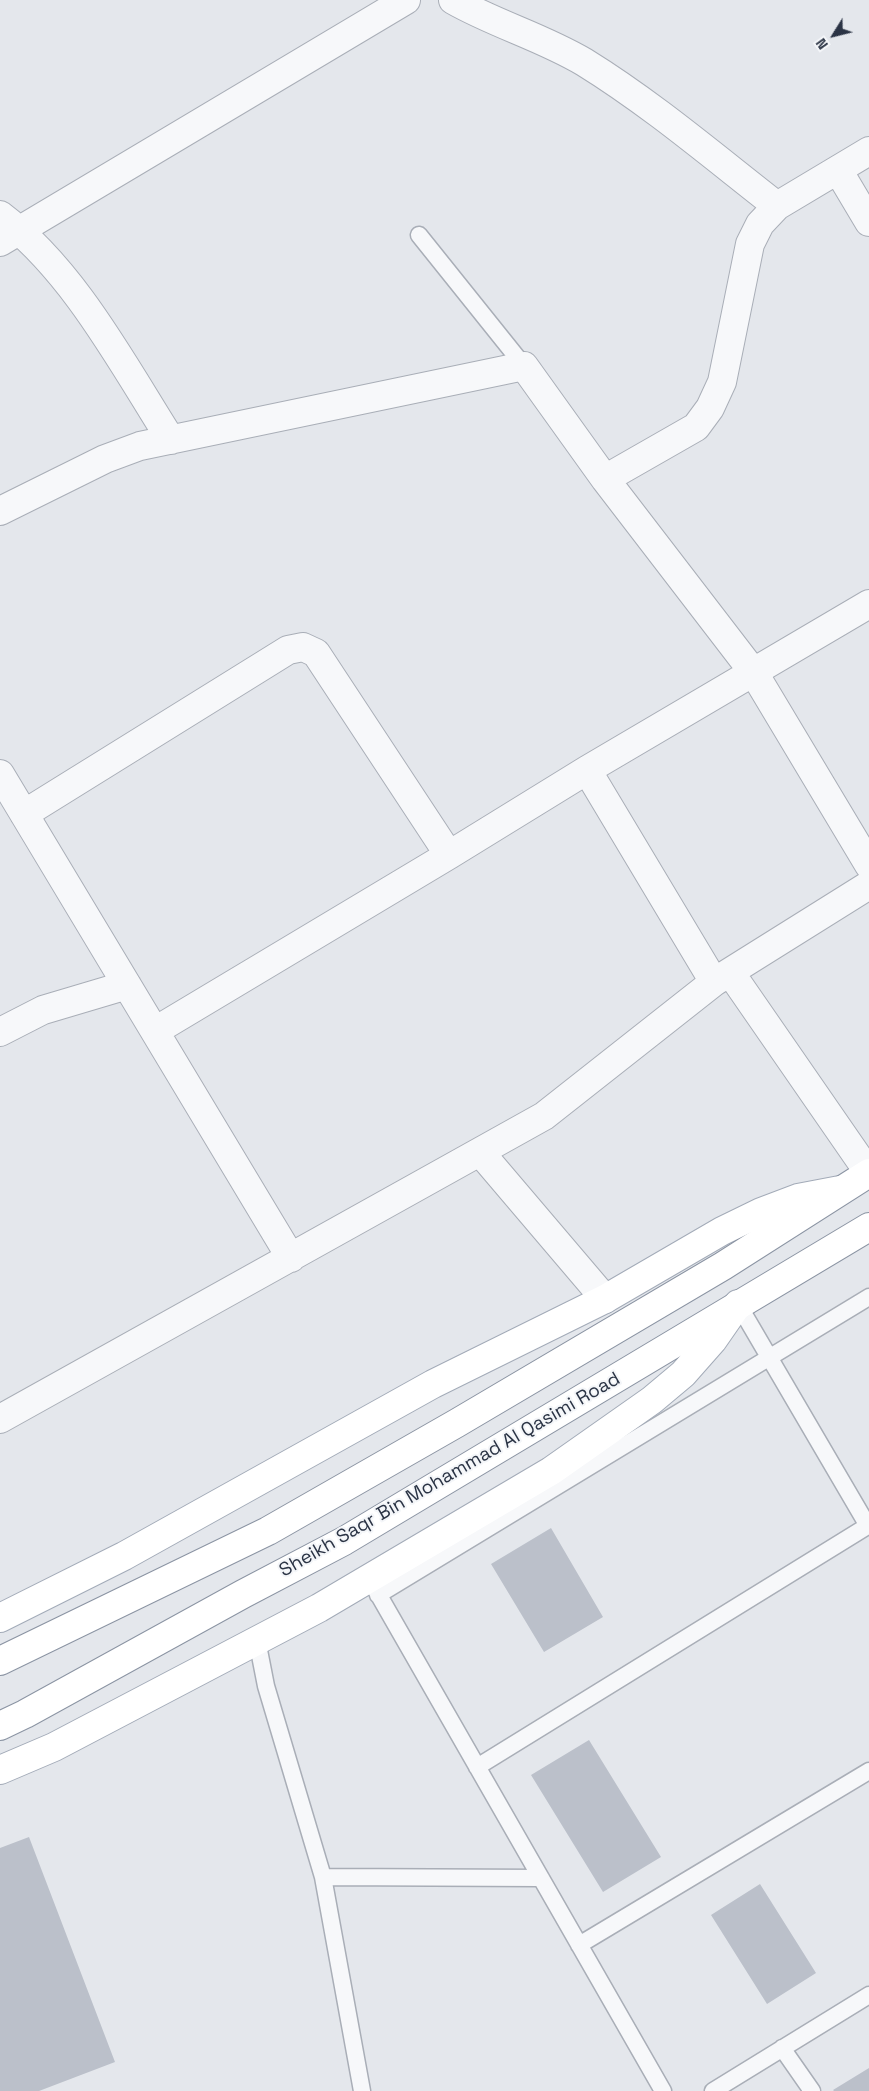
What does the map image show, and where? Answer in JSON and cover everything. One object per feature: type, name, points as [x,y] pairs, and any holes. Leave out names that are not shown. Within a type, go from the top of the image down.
[{"type":"main road","points":[[0,1661],[268,1531],[457,1423],[724,1266],[869,1173]]},
{"type":"main road","points":[[0,1618],[124,1556],[434,1384],[605,1300],[722,1231],[761,1212],[798,1198],[840,1190]]},
{"type":"main road","name":"Sheikh Saqr Bin Mohammad Al Qasimi Road","points":[[0,1726],[344,1541],[869,1227]]},
{"type":"main road","points":[[0,1770],[54,1746],[319,1608],[374,1586],[551,1471],[652,1400],[683,1374],[713,1340],[738,1304]]},
{"type":"street","points":[[171,440],[94,318],[58,272],[7,229],[406,0]]},
{"type":"street","points":[[453,0],[480,16],[540,40],[582,62],[627,90],[776,206]]},
{"type":"street","points":[[605,479],[696,427],[710,408],[722,382],[750,244],[760,224],[776,206],[869,151]]},
{"type":"street","points":[[838,170],[869,222]]},
{"type":"street","points":[[0,511],[105,459],[140,446],[524,366],[605,479],[754,673],[869,865]]},
{"type":"street","points":[[155,1031],[587,770],[869,604]]},
{"type":"street","points":[[24,814],[288,650],[303,648],[316,653],[449,855]]},
{"type":"street","points":[[587,770],[722,977],[869,1173]]},
{"type":"street","points":[[0,774],[290,1258]]},
{"type":"street","points":[[0,1419],[544,1116],[722,977],[869,885]]},
{"type":"street","points":[[0,1032],[44,1010],[127,985]]},
{"type":"street","points":[[480,1152],[605,1300]]},
{"type":"lane","points":[[419,236],[524,366]]},
{"type":"lane","points":[[663,2091],[374,1586],[869,1297]]},
{"type":"lane","points":[[477,1767],[868,1526],[738,1304]]},
{"type":"lane","points":[[257,1640],[266,1686],[323,1877],[362,2091]]},
{"type":"lane","points":[[579,1944],[869,1771]]},
{"type":"lane","points":[[323,1877],[541,1878]]},
{"type":"lane","points":[[713,2091],[734,2086],[782,2048],[869,1995]]},
{"type":"lane","points":[[782,2048],[812,2091]]},
{"type":"building","points":[[551,1528],[603,1617],[544,1652],[491,1564]]},
{"type":"building","points":[[589,1740],[661,1857],[603,1892],[531,1775]]},
{"type":"building","points":[[29,1837],[115,2062],[39,2091],[0,2091],[0,1848]]},
{"type":"building","points":[[760,1884],[816,1973],[767,2004],[711,1915]]},
{"type":"building","points":[[869,2068],[869,2091],[833,2090]]}]
